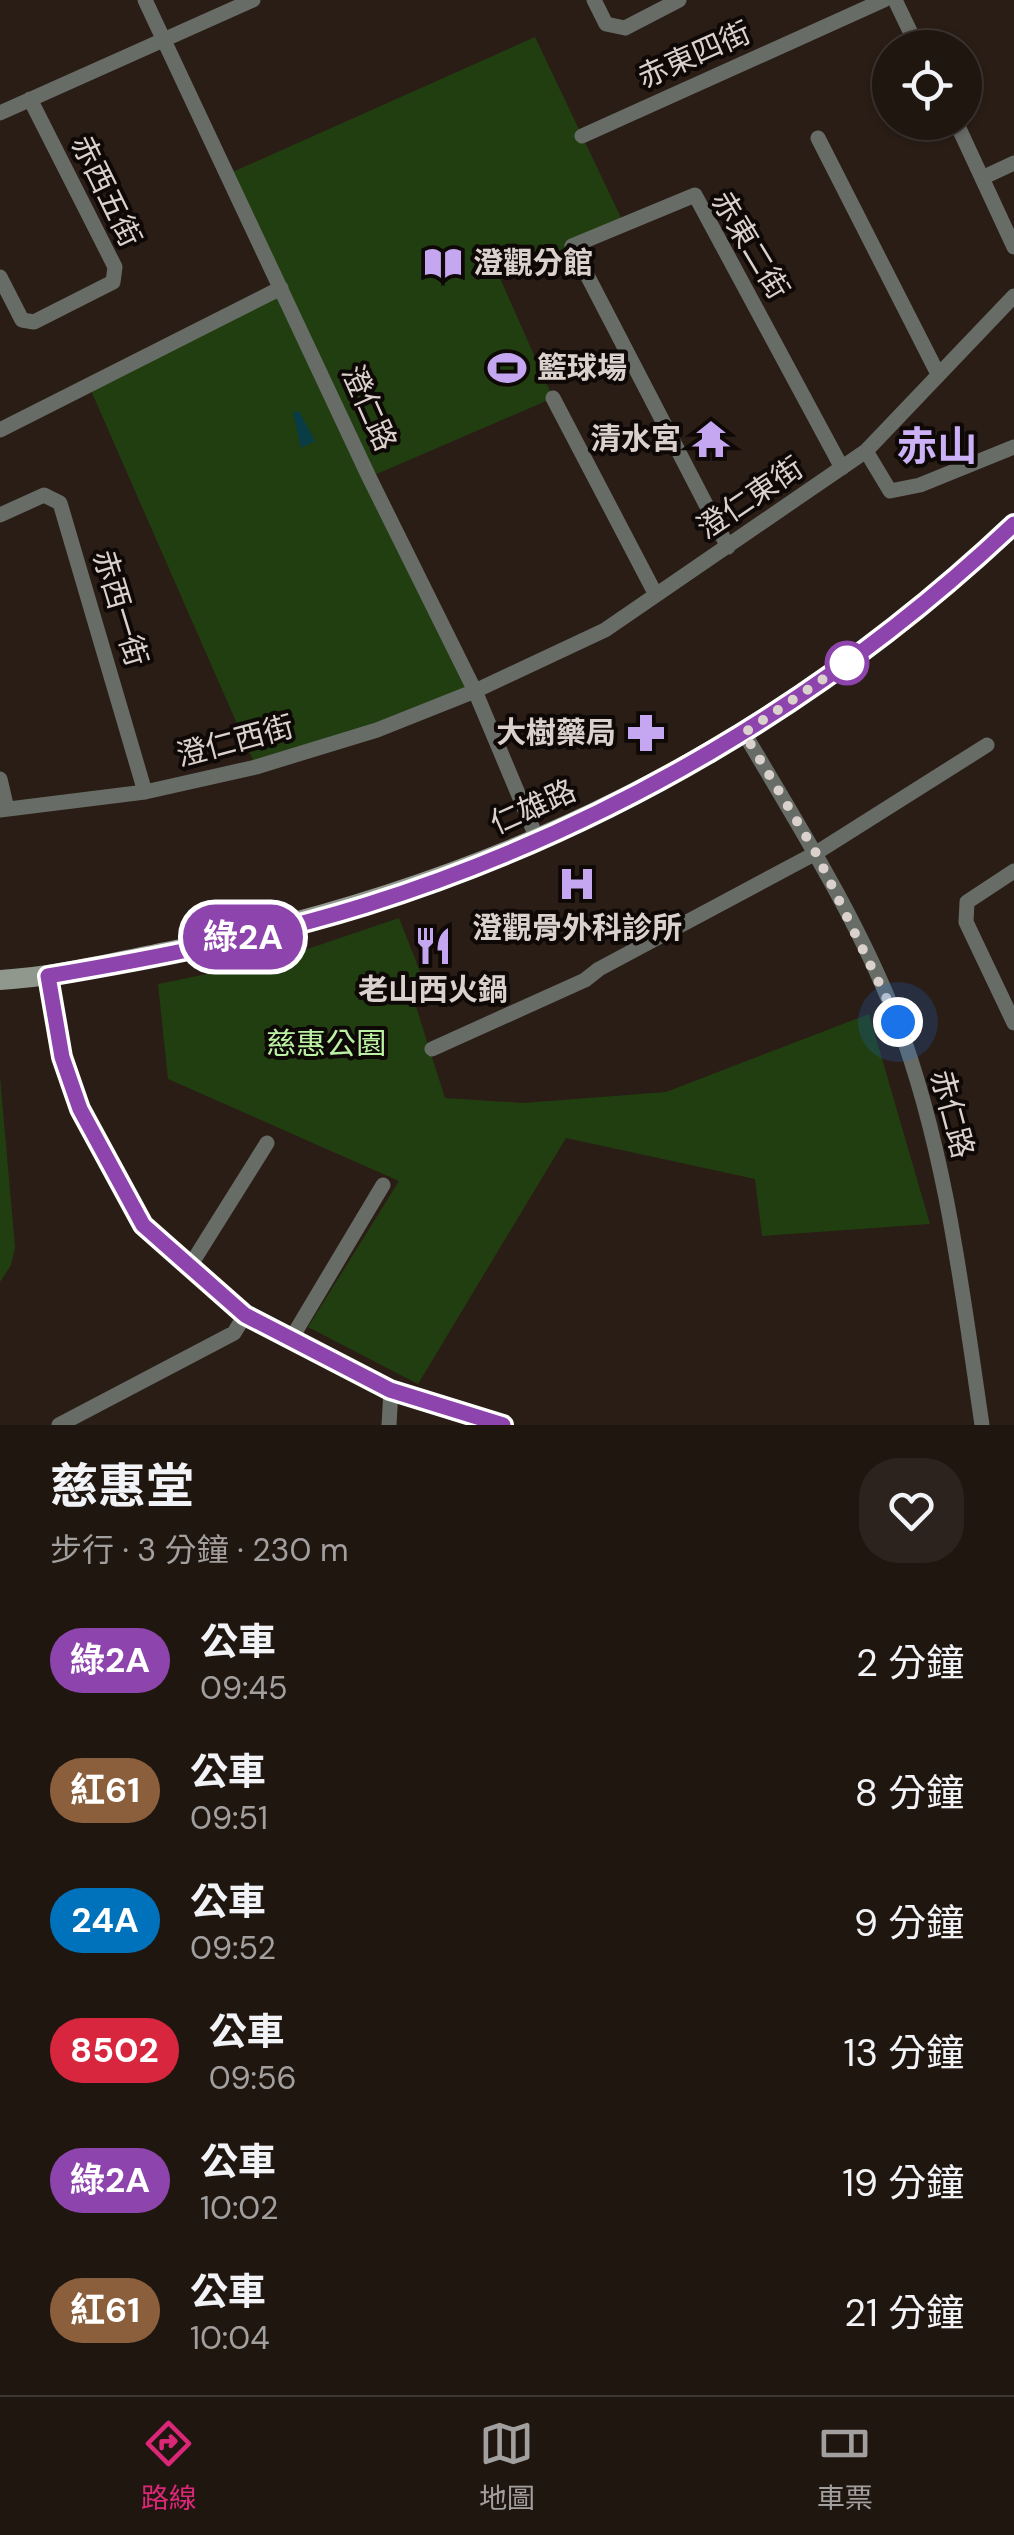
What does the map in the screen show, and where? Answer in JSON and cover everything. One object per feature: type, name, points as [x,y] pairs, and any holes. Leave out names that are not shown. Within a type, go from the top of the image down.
[{"type":"street","name":"澄仁路","points":[[144,0],[475,691],[538,841]]},
{"type":"street","points":[[0,114],[253,0]]},
{"type":"street","points":[[594,0],[606,24],[624,28],[680,0]]},
{"type":"street","name":"赤東四街","points":[[582,136],[884,0]]},
{"type":"street","points":[[895,0],[909,30]]},
{"type":"street","name":"赤西五街","points":[[0,277],[22,320],[34,322],[113,282],[115,267],[30,99]]},
{"type":"street","points":[[818,138],[937,372]]},
{"type":"street","points":[[965,140],[1014,247]]},
{"type":"street","points":[[984,177],[1014,163]]},
{"type":"street","name":"赤東二街","points":[[728,547],[572,246],[695,194],[842,468]]},
{"type":"street","points":[[0,430],[282,288]]},
{"type":"street","name":"澄仁東街","points":[[475,691],[605,630],[866,451],[937,372],[1014,296]]},
{"type":"street","points":[[553,398],[656,596]]},
{"type":"street","points":[[866,451],[890,491],[920,485],[1014,447]]},
{"type":"street","name":"赤西一街","points":[[0,515],[44,495],[60,503],[145,792]]},
{"type":"street","name":"仁雄路","points":[[0,980],[48,976],[239,938],[366,904],[538,841],[675,774],[744,733],[877,643],[1014,524]]},
{"type":"street","name":"澄仁西街","points":[[3,809],[145,792],[256,768],[377,730],[475,691]]},
{"type":"street","name":"赤仁路","points":[[744,733],[816,853],[898,1022],[954,1234],[982,1425]]},
{"type":"street","points":[[432,1049],[585,980],[598,969],[816,853],[988,745]]},
{"type":"street","points":[[0,779],[3,809]]},
{"type":"street","points":[[1014,871],[967,902],[966,922],[1014,1023]]},
{"type":"street","points":[[48,976],[62,1057],[80,1109],[143,1225],[245,1315],[390,1390],[503,1425]]},
{"type":"street","points":[[190,1266],[267,1143]]},
{"type":"street","points":[[291,1339],[383,1185]]},
{"type":"street","points":[[59,1425],[234,1334],[245,1315]]},
{"type":"street","points":[[390,1390],[390,1425]]},
{"type":"green space","points":[[535,37],[624,224],[499,276],[553,398],[372,476],[475,691],[256,767],[89,386],[281,288],[226,175]]},
{"type":"green space","name":"慈惠公園","points":[[399,918],[426,987],[412,994],[445,1098],[523,1103],[666,1092],[869,1014],[930,1224],[762,1236],[755,1179],[566,1138],[418,1384],[308,1327],[399,1181],[168,1079],[158,984],[275,960]]},
{"type":"green space","points":[[0,1077],[15,1247],[11,1265],[0,1282]]},
{"type":"water","points":[[299,411],[315,441],[301,448],[293,413]]},
{"type":"bus line","name":"綠2A","points":[[503,1425],[390,1390],[245,1315],[143,1225],[80,1109],[62,1057],[48,976],[239,938],[366,904],[538,841],[675,774],[744,733],[877,643],[1014,524]]},
{"type":"place","name":"澄觀分館","points":[[443,263]]},
{"type":"place","name":"籃球場","points":[[507,368]]},
{"type":"place","name":"清水宮","points":[[711,439]]},
{"type":"place","name":"大樹藥局","points":[[646,733]]},
{"type":"place","name":"澄觀骨外科診所","points":[[577,884]]},
{"type":"place","name":"老山西火鍋","points":[[433,946]]},
{"type":"district","name":"赤山","points":[[937,446]]},
{"type":"route","points":[[847,663],[857,656],[744,733],[816,853],[898,1022]]}]
